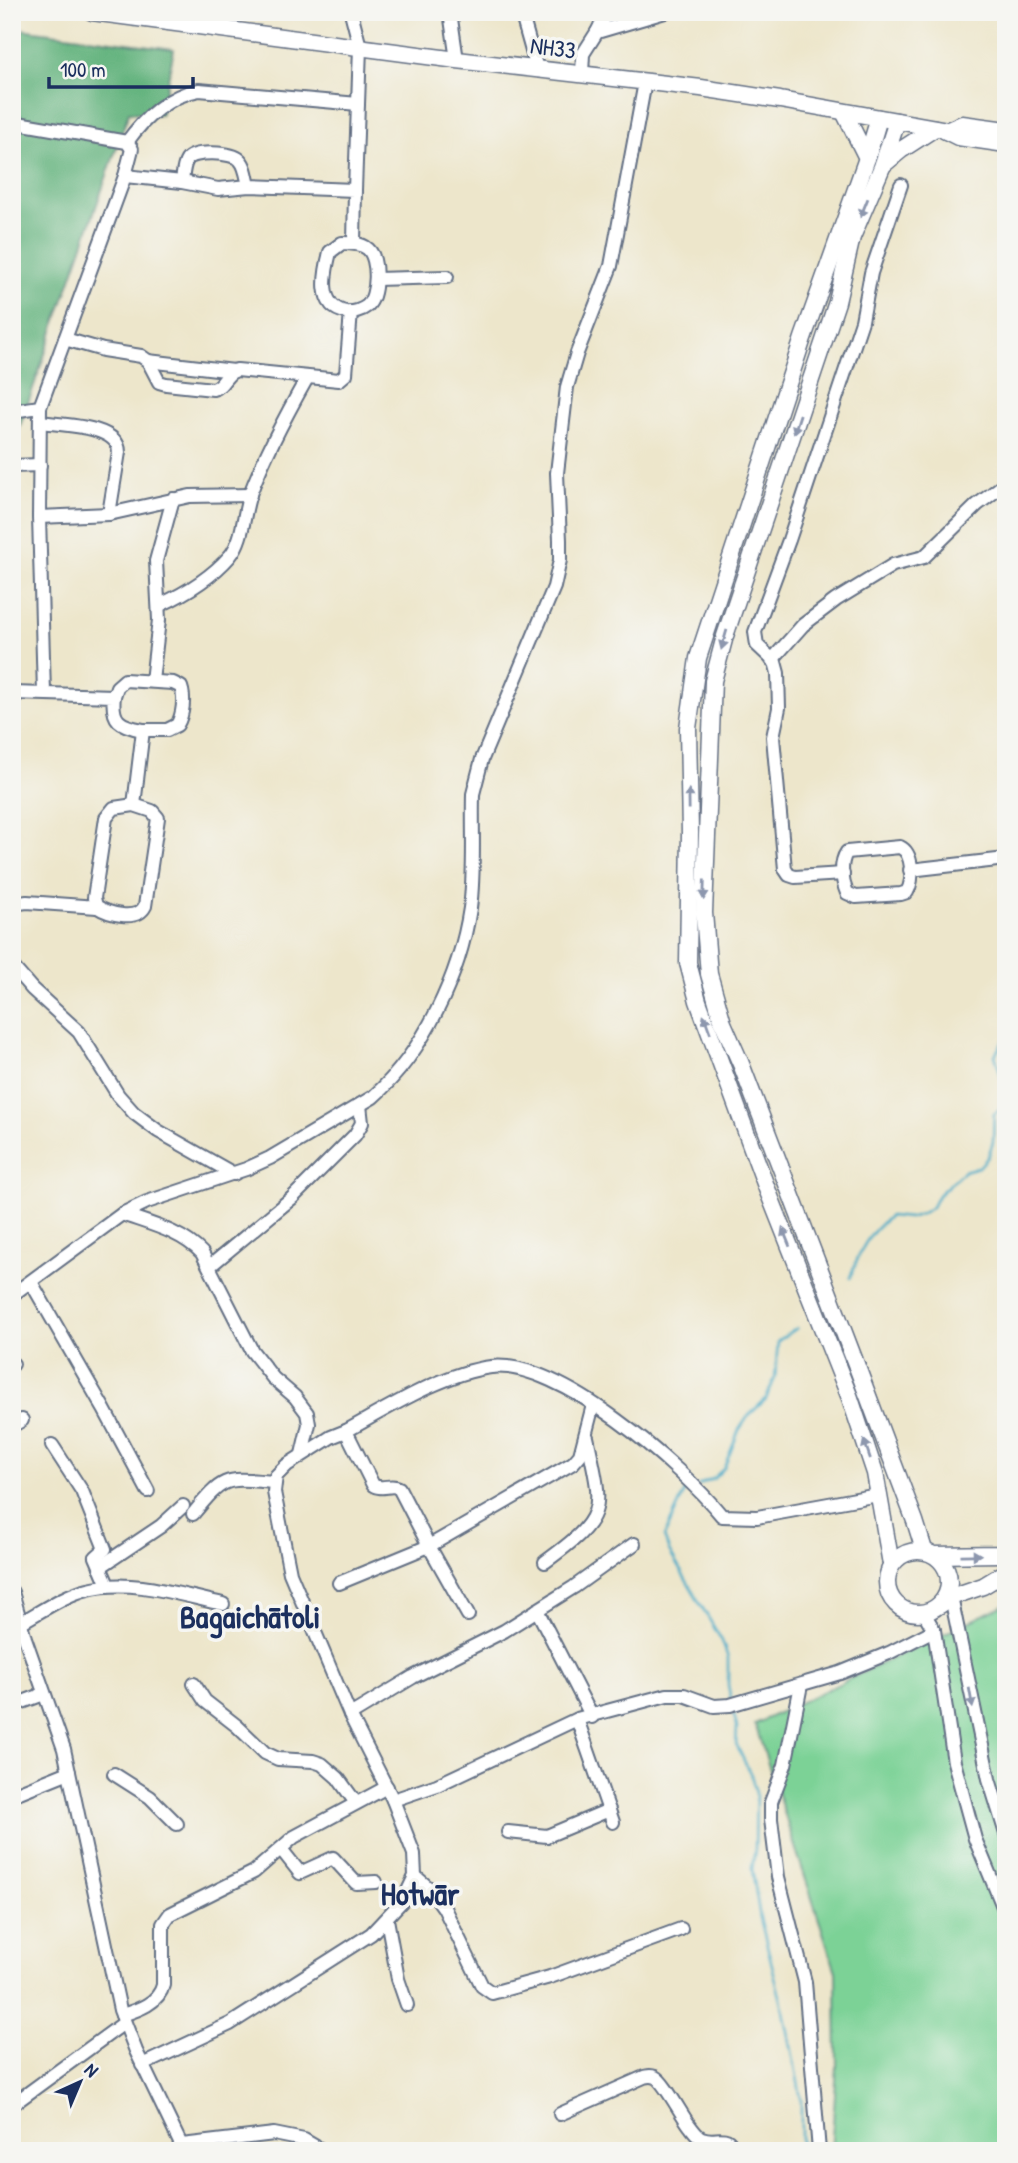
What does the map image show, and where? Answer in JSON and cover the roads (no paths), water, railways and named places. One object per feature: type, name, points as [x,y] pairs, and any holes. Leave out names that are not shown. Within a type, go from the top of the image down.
[{"type":"main road","name":"NH33","points":[[92,12],[218,20],[360,47],[741,94],[897,121],[941,130],[958,137],[1006,144]]},
{"type":"main road","points":[[844,112],[874,162]]},
{"type":"main road","points":[[879,118],[874,162],[852,237],[837,302],[725,636],[713,681],[704,913],[709,974],[723,1023],[915,1521],[930,1553],[946,1567],[950,1582],[946,1597],[930,1610]]},
{"type":"main road","points":[[891,1564],[875,1473],[850,1398],[767,1189],[698,1001],[688,963],[688,728],[698,658],[803,338],[874,162],[897,121]]},
{"type":"main road","points":[[874,162],[941,130],[962,124],[1006,130]]},
{"type":"main road","points":[[1006,1552],[930,1553],[912,1550],[900,1555],[891,1564],[887,1575],[887,1588],[900,1608],[912,1613],[930,1610],[951,1597],[983,1586],[1006,1572]]},
{"type":"street","points":[[351,12],[360,47],[354,243]]},
{"type":"street","points":[[450,12],[457,60]]},
{"type":"street","points":[[521,12],[537,69]]},
{"type":"street","points":[[582,74],[583,54],[607,12]]},
{"type":"street","points":[[597,32],[665,12]]},
{"type":"street","points":[[12,1295],[122,1214],[147,1202],[234,1174],[270,1158],[360,1105],[386,1085],[440,1007],[451,982],[470,909],[473,794],[482,759],[558,572],[560,540],[557,473],[566,387],[611,266],[645,82]]},
{"type":"street","points":[[127,142],[150,114],[181,96],[199,90],[358,104]]},
{"type":"street","points":[[12,122],[127,142],[132,149],[125,176],[40,407],[44,692]]},
{"type":"street","points":[[182,182],[184,165],[189,157],[216,154],[234,156],[241,161],[249,186]]},
{"type":"street","points":[[125,176],[218,188],[249,186],[355,190]]},
{"type":"street","points":[[843,874],[795,877],[785,869],[773,737],[779,708],[778,673],[772,660],[757,645],[755,632],[789,540],[862,321],[872,273],[901,185]]},
{"type":"street","points":[[342,243],[354,243],[368,249],[375,261],[376,279],[373,298],[366,306],[351,312],[331,305],[326,295],[325,273],[330,252],[342,243]]},
{"type":"street","points":[[376,279],[447,277]]},
{"type":"street","points":[[148,361],[339,380],[346,374],[351,312]]},
{"type":"street","points":[[65,339],[103,350],[141,356],[148,361],[159,382],[179,386],[216,389],[234,370]]},
{"type":"street","points":[[160,605],[192,588],[230,555],[237,544],[250,495],[274,439],[307,378]]},
{"type":"street","points":[[12,411],[40,407]]},
{"type":"street","points":[[40,422],[99,430],[115,439],[119,452],[109,514]]},
{"type":"street","points":[[12,466],[40,465]]},
{"type":"street","points":[[772,660],[803,625],[836,600],[893,565],[924,557],[977,505],[1006,483]]},
{"type":"street","points":[[40,517],[109,514],[190,496],[250,495]]},
{"type":"street","points":[[152,681],[160,605],[155,574],[156,561],[173,499]]},
{"type":"street","points":[[122,681],[152,681],[173,683],[181,687],[181,713],[177,725],[170,730],[143,730],[127,727],[118,721],[113,710],[114,696],[122,681]]},
{"type":"street","points":[[12,692],[114,696]]},
{"type":"street","points":[[134,805],[143,730]]},
{"type":"street","points":[[12,904],[97,907],[109,912],[134,915],[142,912],[158,818],[152,811],[134,805],[114,808],[106,818],[94,891],[97,907]]},
{"type":"street","points":[[895,846],[903,848],[907,852],[910,870],[910,888],[906,893],[856,897],[845,890],[843,859],[847,852],[895,846]]},
{"type":"street","points":[[910,870],[1006,859]]},
{"type":"street","points":[[12,966],[32,989],[79,1032],[118,1095],[134,1112],[158,1131],[234,1174]]},
{"type":"street","points":[[210,1266],[292,1198],[355,1135],[362,1123],[360,1105]]},
{"type":"street","points":[[122,1214],[186,1239],[202,1253],[252,1351],[273,1378],[295,1397],[307,1413],[309,1424],[302,1454]]},
{"type":"street","points":[[31,1282],[148,1491]]},
{"type":"street","points":[[142,2065],[230,2024],[371,1934],[404,1899],[415,1876],[414,1854],[393,1800],[350,1715],[290,1573],[274,1492],[274,1482],[281,1470],[331,1437],[453,1377],[493,1367],[511,1367],[568,1389],[647,1443],[684,1474],[722,1516],[757,1517],[878,1495]]},
{"type":"street","points":[[339,1583],[429,1546],[573,1463],[580,1455],[593,1405]]},
{"type":"street","points":[[346,1431],[370,1482],[378,1488],[399,1488],[468,1615]]},
{"type":"street","points":[[545,1562],[582,1534],[595,1515],[597,1483],[586,1433]]},
{"type":"street","points":[[52,1445],[82,1491],[104,1549],[96,1556],[108,1585]]},
{"type":"street","points":[[100,1567],[188,1510],[227,1480],[274,1482]]},
{"type":"street","points":[[350,1715],[404,1682],[504,1631],[574,1587],[634,1544]]},
{"type":"street","points":[[20,1623],[74,1593],[108,1585],[137,1587],[223,1604]]},
{"type":"street","points":[[12,1592],[20,1623],[64,1749],[123,2019],[142,2065],[183,2148],[274,2134],[304,2140],[323,2151]]},
{"type":"street","points":[[951,1597],[989,1779],[1006,1834]]},
{"type":"street","points":[[537,1610],[592,1717]]},
{"type":"street","points":[[930,1610],[954,1762],[975,1839],[1006,1914]]},
{"type":"street","points":[[393,1800],[437,1785],[577,1720],[667,1695],[684,1695],[714,1706],[734,1704],[840,1673],[889,1653],[934,1630]]},
{"type":"street","points":[[194,1684],[209,1705],[237,1726],[265,1754],[278,1759],[322,1763],[338,1778],[356,1803]]},
{"type":"street","points":[[801,1685],[785,1765],[771,1801],[771,1819],[778,1877],[805,1982],[820,2151]]},
{"type":"street","points":[[12,1706],[44,1694]]},
{"type":"street","points":[[508,1832],[547,1836],[611,1816],[577,1720]]},
{"type":"street","points":[[12,1795],[69,1772]]},
{"type":"street","points":[[114,1773],[150,1797],[177,1824]]},
{"type":"street","points":[[12,2105],[161,1992],[163,1924],[167,1917],[254,1872],[294,1837],[387,1787]]},
{"type":"street","points":[[281,1849],[300,1873],[333,1858],[356,1883],[376,1882]]},
{"type":"street","points":[[415,1876],[438,1898],[482,1986],[492,1993],[550,1977],[681,1929]]},
{"type":"street","points":[[387,1919],[398,1979],[407,2005]]},
{"type":"street","points":[[560,2114],[644,2077],[653,2076],[660,2081],[681,2116],[698,2135],[704,2139],[728,2140],[734,2151]]},
{"type":"waterway","points":[[1006,1037],[995,1055],[1006,1092]]},
{"type":"waterway","points":[[850,1278],[865,1244],[882,1222],[890,1216],[909,1218],[921,1214],[932,1207],[938,1195],[964,1171],[979,1167],[988,1157],[993,1142],[994,1114],[1006,1104]]},
{"type":"waterway","points":[[699,1485],[713,1479],[724,1468],[739,1430],[749,1415],[766,1399],[775,1378],[778,1341],[797,1328]]},
{"type":"waterway","points":[[689,1489],[685,1491],[664,1537],[669,1551],[722,1641],[728,1658],[731,1700]]},
{"type":"waterway","points":[[733,1710],[737,1728],[736,1744],[751,1775],[756,1793],[752,1869],[760,1918],[784,2012],[801,2098],[801,2151]]},
{"type":"district","name":"Bagaichātoli","points":[[250,1617]]},
{"type":"district","name":"Hotwār","points":[[420,1894]]}]
